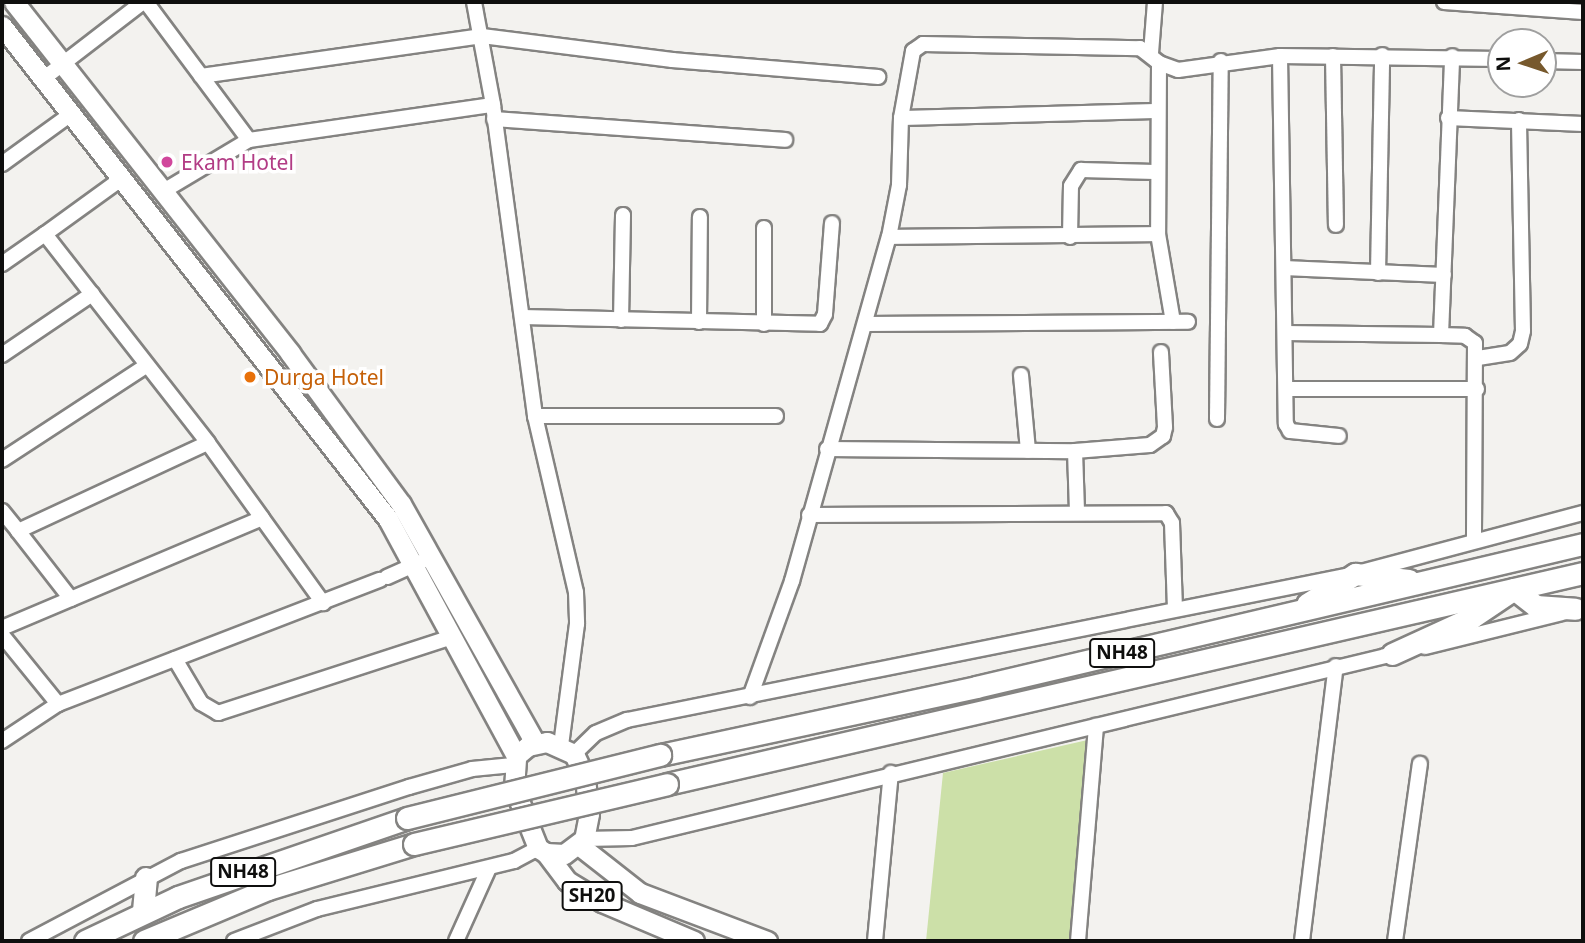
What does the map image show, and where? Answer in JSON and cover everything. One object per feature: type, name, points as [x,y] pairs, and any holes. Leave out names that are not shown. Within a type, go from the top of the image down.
[{"type":"highway","name":"NH48","points":[[85,941],[143,911],[273,861],[407,818],[660,755],[1291,614],[1583,544]]},
{"type":"highway","name":"NH48","points":[[144,941],[268,889],[414,844],[1583,573]]},
{"type":"highway","points":[[1291,614],[1355,574],[1425,582]]},
{"type":"highway","points":[[1392,654],[1471,618],[1514,589],[1536,606],[1579,608]]},
{"type":"highway","points":[[143,911],[146,878]]},
{"type":"main road","points":[[2,26],[424,560],[452,637],[515,760],[520,810],[542,851],[564,854],[582,842],[588,798],[585,778],[567,749],[535,743],[424,560],[361,449],[14,2]]},
{"type":"main road","points":[[165,233],[183,218]]},
{"type":"main road","points":[[345,462],[361,449]]},
{"type":"main road","points":[[515,760],[535,743]]},
{"type":"main road","name":"SH20","points":[[582,842],[640,893],[767,941]]},
{"type":"main road","name":"SH20","points":[[542,851],[562,876],[602,902],[694,941]]},
{"type":"street","points":[[43,79],[144,2],[249,140]]},
{"type":"street","points":[[474,2],[494,112],[535,416],[577,600],[567,749]]},
{"type":"street","points":[[1155,2],[1158,234],[1173,322]]},
{"type":"street","points":[[1444,2],[1583,12]]},
{"type":"street","points":[[201,76],[482,36],[672,60],[878,77]]},
{"type":"street","points":[[750,697],[792,581],[827,449],[889,237],[899,185],[901,118],[913,51],[923,44],[1140,48],[1178,70],[1222,61],[1280,56],[1382,55],[1487,58]]},
{"type":"street","points":[[1378,273],[1382,55]]},
{"type":"street","points":[[1280,56],[1286,389],[1290,431],[1339,436]]},
{"type":"street","points":[[1333,56],[1336,225]]},
{"type":"street","points":[[1441,335],[1452,57]]},
{"type":"street","points":[[1217,419],[1222,61]]},
{"type":"street","points":[[1557,61],[1583,62]]},
{"type":"street","points":[[901,118],[1157,111]]},
{"type":"street","points":[[162,192],[249,140],[494,112],[785,140]]},
{"type":"street","points":[[2,163],[71,114]]},
{"type":"street","points":[[1448,118],[1583,124]]},
{"type":"street","points":[[1478,358],[1510,353],[1520,344],[1523,331],[1519,120]]},
{"type":"street","points":[[1070,237],[1071,186],[1081,170],[1156,172]]},
{"type":"street","points":[[2,264],[121,179]]},
{"type":"street","points":[[621,320],[623,215]]},
{"type":"street","points":[[699,322],[700,217]]},
{"type":"street","points":[[522,317],[815,326],[824,320],[832,223]]},
{"type":"street","points":[[764,228],[764,324]]},
{"type":"street","points":[[45,234],[208,443],[323,603]]},
{"type":"street","points":[[889,237],[1158,234]]},
{"type":"street","points":[[1283,268],[1444,275]]},
{"type":"street","points":[[2,355],[92,294]]},
{"type":"street","points":[[865,324],[1188,322]]},
{"type":"street","points":[[1285,333],[1465,336],[1475,343],[1478,358],[1474,541]]},
{"type":"street","points":[[827,449],[1075,451],[1158,442],[1165,427],[1161,352]]},
{"type":"street","points":[[2,460],[147,365]]},
{"type":"street","points":[[1021,375],[1028,451]]},
{"type":"street","points":[[1286,389],[1477,389]]},
{"type":"street","points":[[535,416],[776,416]]},
{"type":"street","points":[[18,531],[208,443]]},
{"type":"street","points":[[1075,451],[1077,512]]},
{"type":"street","points":[[2,511],[71,599]]},
{"type":"street","points":[[809,515],[1166,513],[1172,523],[1175,607]]},
{"type":"street","points":[[567,749],[609,726],[1175,607],[1355,574],[1583,513]]},
{"type":"street","points":[[2,628],[262,518]]},
{"type":"street","points":[[2,741],[58,704],[323,603],[424,560]]},
{"type":"street","points":[[582,842],[617,841],[1579,608]]},
{"type":"street","points":[[2,635],[58,704]]},
{"type":"street","points":[[175,659],[201,703],[219,713],[452,637]]},
{"type":"street","points":[[1302,941],[1336,666]]},
{"type":"street","points":[[1078,941],[1096,726]]},
{"type":"street","points":[[29,941],[181,861],[409,787],[515,760]]},
{"type":"street","points":[[1395,941],[1420,764]]},
{"type":"street","points":[[876,941],[891,773]]},
{"type":"street","points":[[234,941],[317,909],[489,868],[542,851]]},
{"type":"street","points":[[456,941],[489,868]]},
{"type":"green space","points":[[1092,739],[1074,941],[926,941],[943,773]]},
{"type":"place","name":"Ekam Hotel","points":[[167,162]]},
{"type":"place","name":"Durga Hotel","points":[[250,377]]}]
